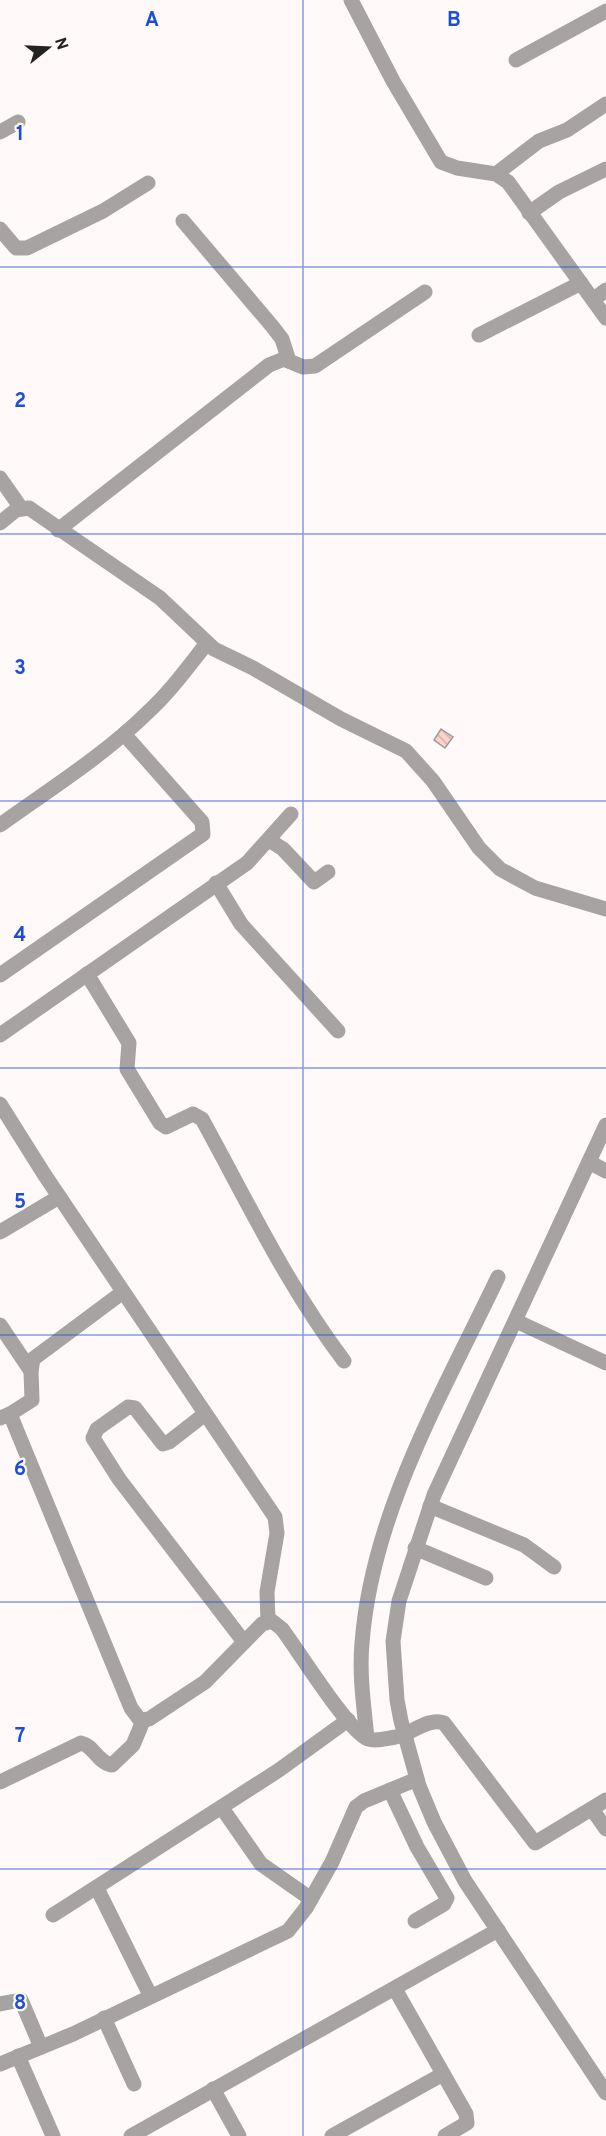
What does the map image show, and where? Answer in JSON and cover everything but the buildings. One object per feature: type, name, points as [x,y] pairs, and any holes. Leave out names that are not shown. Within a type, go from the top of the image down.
[{"type":"street","points":[[351,0],[384,65],[441,162],[457,168],[496,174],[508,182],[581,284],[600,295],[606,318]]},
{"type":"street","points":[[516,60],[606,11]]},
{"type":"street","points":[[496,174],[539,141],[567,130],[606,104]]},
{"type":"street","points":[[0,132],[18,122]]},
{"type":"street","points":[[529,213],[559,192],[606,169]]},
{"type":"street","points":[[0,229],[16,248],[27,248],[103,211],[148,183]]},
{"type":"street","points":[[183,221],[282,339],[289,361]]},
{"type":"street","points":[[479,335],[581,284]]},
{"type":"street","points":[[58,530],[269,365],[284,360],[303,367],[315,366],[425,292]]},
{"type":"street","points":[[0,478],[21,508]]},
{"type":"street","points":[[0,523],[21,508],[29,508],[160,598],[207,643],[222,654],[253,668],[341,720],[406,751],[433,781],[479,848],[500,869],[543,891],[606,909]]},
{"type":"street","points":[[0,825],[124,734],[166,695],[207,643]]},
{"type":"street","points":[[0,975],[203,834],[202,822],[124,734]]},
{"type":"street","points":[[0,1035],[247,863],[291,814]]},
{"type":"street","points":[[269,840],[283,849],[314,882],[328,872]]},
{"type":"street","points":[[216,884],[241,924],[338,1031]]},
{"type":"street","points":[[87,974],[129,1043],[128,1069],[160,1123],[166,1127],[193,1114],[202,1119],[300,1296],[319,1328],[344,1361]]},
{"type":"street","points":[[0,1104],[59,1197],[272,1510],[277,1523],[267,1592],[268,1621]]},
{"type":"street","points":[[415,1921],[444,1904],[447,1898],[417,1847],[395,1737],[397,1700],[393,1641],[399,1601],[430,1506],[606,1125]]},
{"type":"street","points":[[589,1162],[606,1172]]},
{"type":"street","points":[[0,1232],[59,1197]]},
{"type":"street","points":[[367,1738],[362,1643],[370,1591],[390,1509],[498,1277]]},
{"type":"street","points":[[123,1292],[33,1359],[32,1400],[5,1416],[131,1708],[136,1716],[144,1721]]},
{"type":"street","points":[[516,1321],[606,1363]]},
{"type":"street","points":[[0,1325],[17,1354],[31,1371]]},
{"type":"street","points":[[205,1414],[163,1444],[135,1408],[128,1407],[97,1429],[93,1438],[119,1479],[244,1642]]},
{"type":"street","points":[[430,1506],[524,1545],[554,1567]]},
{"type":"street","points":[[415,1548],[486,1578]]},
{"type":"street","points":[[0,1782],[81,1743],[88,1745],[106,1764],[111,1765],[133,1745],[144,1721],[205,1682],[268,1621]]},
{"type":"street","points":[[268,1621],[276,1623],[282,1629],[348,1720],[367,1738],[395,1737],[435,1721],[444,1723],[535,1843],[606,1800]]},
{"type":"street","points":[[53,1915],[222,1808],[348,1720]]},
{"type":"street","points":[[0,2064],[283,1935],[293,1926],[311,1899],[332,1862],[356,1807],[364,1801],[404,1784]]},
{"type":"street","points":[[404,1784],[434,1822],[491,1934],[606,2093]]},
{"type":"street","points":[[222,1808],[261,1864],[311,1899]]},
{"type":"street","points":[[592,1809],[606,1829]]},
{"type":"street","points":[[97,1887],[150,1995]]},
{"type":"street","points":[[131,2136],[491,1934]]},
{"type":"street","points":[[395,1989],[467,2118],[462,2127],[445,2136]]},
{"type":"street","points":[[0,2004],[21,2000],[41,2047]]},
{"type":"street","points":[[104,2018],[134,2084]]},
{"type":"street","points":[[18,2056],[53,2136]]},
{"type":"street","points":[[332,2136],[443,2074]]},
{"type":"street","points":[[213,2089],[239,2136]]}]
